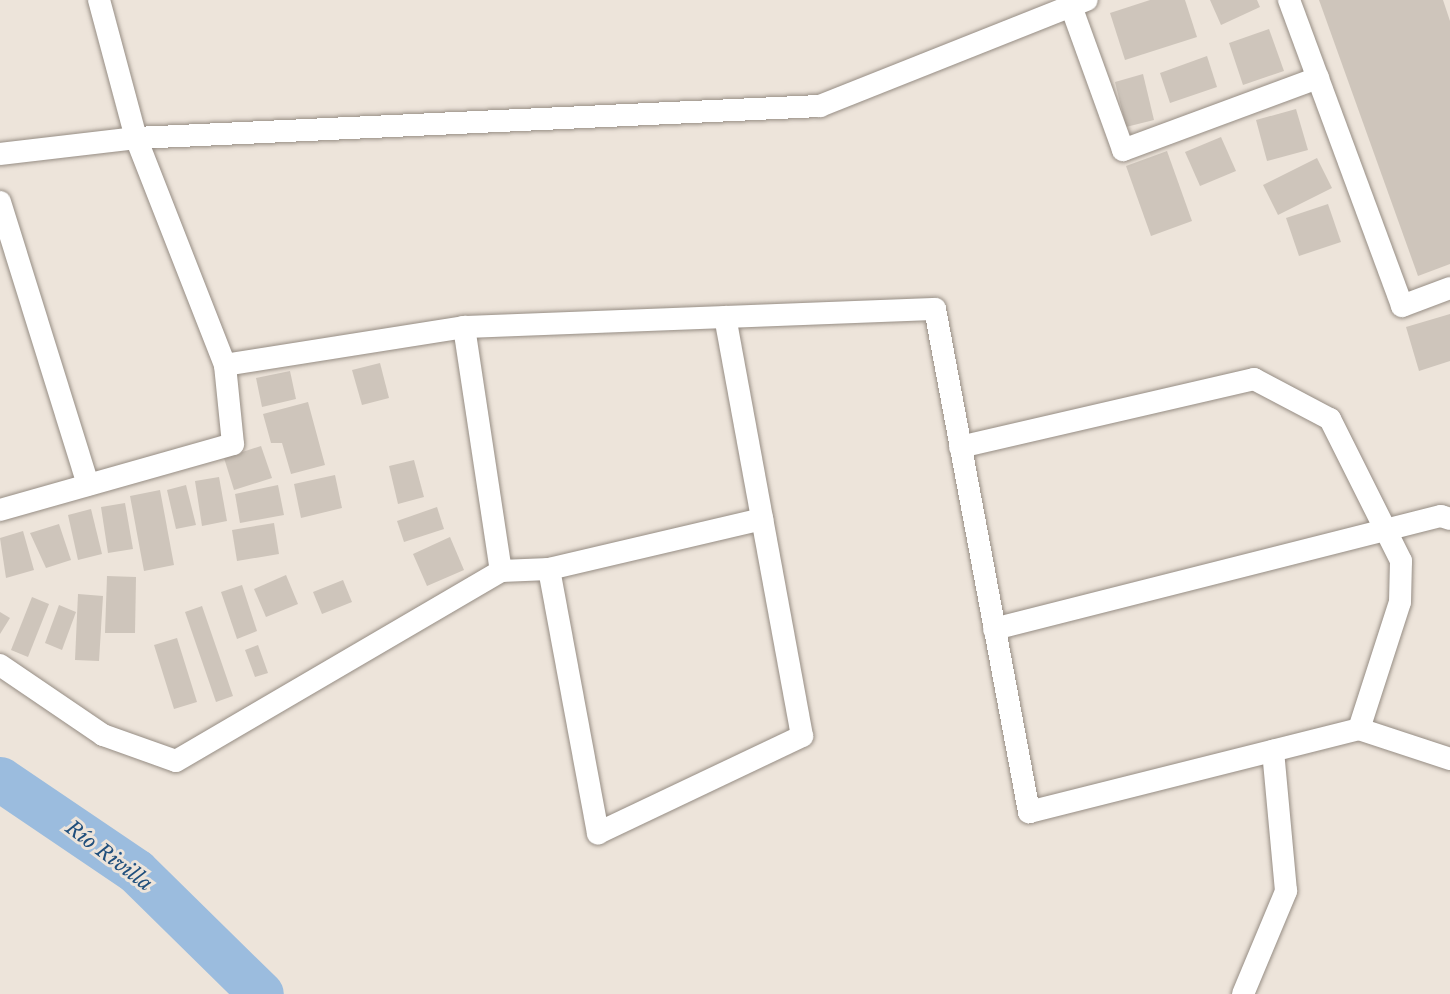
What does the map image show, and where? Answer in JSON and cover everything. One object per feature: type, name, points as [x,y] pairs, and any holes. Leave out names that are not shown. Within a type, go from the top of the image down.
[{"type":"street","points":[[0,510],[233,444],[225,365],[136,138],[99,0]]},
{"type":"street","points":[[1289,0],[1402,306],[1450,288]]},
{"type":"street","points":[[0,154],[136,138],[820,106],[1079,3],[1123,150],[1318,78]]},
{"type":"street","points":[[0,202],[88,485]]},
{"type":"street","points":[[225,365],[464,327],[935,309],[1029,813],[1359,729],[1450,759]]},
{"type":"street","points":[[549,568],[598,833],[802,736],[725,317]]},
{"type":"street","points":[[464,327],[501,571]]},
{"type":"street","points":[[960,447],[1254,379],[1329,419],[1387,529],[1401,561],[1400,602],[1359,729]]},
{"type":"street","points":[[994,629],[1387,529],[1441,516],[1450,519]]},
{"type":"street","points":[[0,665],[103,735],[176,761],[501,571],[549,568],[762,519]]},
{"type":"street","points":[[1243,994],[1286,891],[1274,751]]},
{"type":"building","points":[[1150,0],[1185,0],[1197,37],[1125,60],[1110,13]]},
{"type":"building","points":[[1210,0],[1257,0],[1260,7],[1221,25]]},
{"type":"building","points":[[1319,0],[1443,0],[1450,21],[1450,264],[1418,276]]},
{"type":"building","points":[[1269,29],[1284,71],[1243,85],[1229,43]]},
{"type":"building","points":[[1207,56],[1217,87],[1170,103],[1160,73]]},
{"type":"building","points":[[1143,74],[1154,120],[1126,127],[1115,82]]},
{"type":"building","points":[[1296,109],[1308,150],[1267,161],[1256,120]]},
{"type":"building","points":[[1221,137],[1236,171],[1200,186],[1185,152]]},
{"type":"building","points":[[1167,151],[1192,221],[1151,236],[1126,166]]},
{"type":"building","points":[[1317,158],[1332,188],[1278,215],[1263,185]]},
{"type":"building","points":[[1328,204],[1341,242],[1299,256],[1286,218]]},
{"type":"building","points":[[1450,314],[1450,361],[1419,371],[1406,327]]},
{"type":"building","points":[[380,363],[389,398],[362,405],[352,370]]},
{"type":"building","points":[[290,371],[296,399],[262,407],[256,378]]},
{"type":"building","points":[[308,402],[325,465],[291,474],[282,443],[271,443],[263,414]]},
{"type":"building","points":[[261,446],[272,478],[234,490],[224,458]]},
{"type":"building","points":[[414,460],[424,497],[398,504],[389,466]]},
{"type":"building","points":[[335,475],[342,508],[301,518],[294,484]]},
{"type":"building","points":[[219,477],[227,521],[202,526],[195,481]]},
{"type":"building","points":[[186,485],[196,525],[176,529],[167,490]]},
{"type":"building","points":[[278,485],[284,515],[240,523],[235,494]]},
{"type":"building","points":[[160,490],[174,565],[144,571],[130,496]]},
{"type":"building","points":[[125,503],[133,549],[108,553],[101,507]]},
{"type":"building","points":[[437,507],[444,529],[404,542],[397,521]]},
{"type":"building","points":[[91,509],[102,554],[78,560],[68,515]]},
{"type":"building","points":[[274,523],[279,554],[237,561],[232,530]]},
{"type":"building","points":[[59,524],[71,560],[46,568],[30,533]]},
{"type":"building","points":[[23,531],[34,570],[6,578],[0,538]]},
{"type":"building","points":[[450,537],[464,570],[427,586],[413,554]]},
{"type":"building","points":[[286,575],[298,604],[266,617],[254,589]]},
{"type":"building","points":[[107,576],[136,577],[135,633],[105,633]]},
{"type":"building","points":[[343,580],[352,602],[322,614],[313,592]]},
{"type":"building","points":[[242,585],[257,631],[237,639],[221,592]]},
{"type":"building","points":[[78,594],[103,596],[99,661],[75,660]]},
{"type":"building","points":[[32,597],[49,604],[28,657],[11,650]]},
{"type":"building","points":[[59,605],[76,612],[62,650],[45,643]]},
{"type":"building","points":[[202,606],[233,696],[216,702],[185,612]]},
{"type":"building","points":[[0,612],[10,618],[0,634]]},
{"type":"building","points":[[177,638],[197,702],[174,709],[154,645]]},
{"type":"building","points":[[258,645],[268,673],[255,677],[245,650]]},
{"type":"waterway","name":"Río Rivilla","points":[[0,779],[136,871],[261,994]]}]
